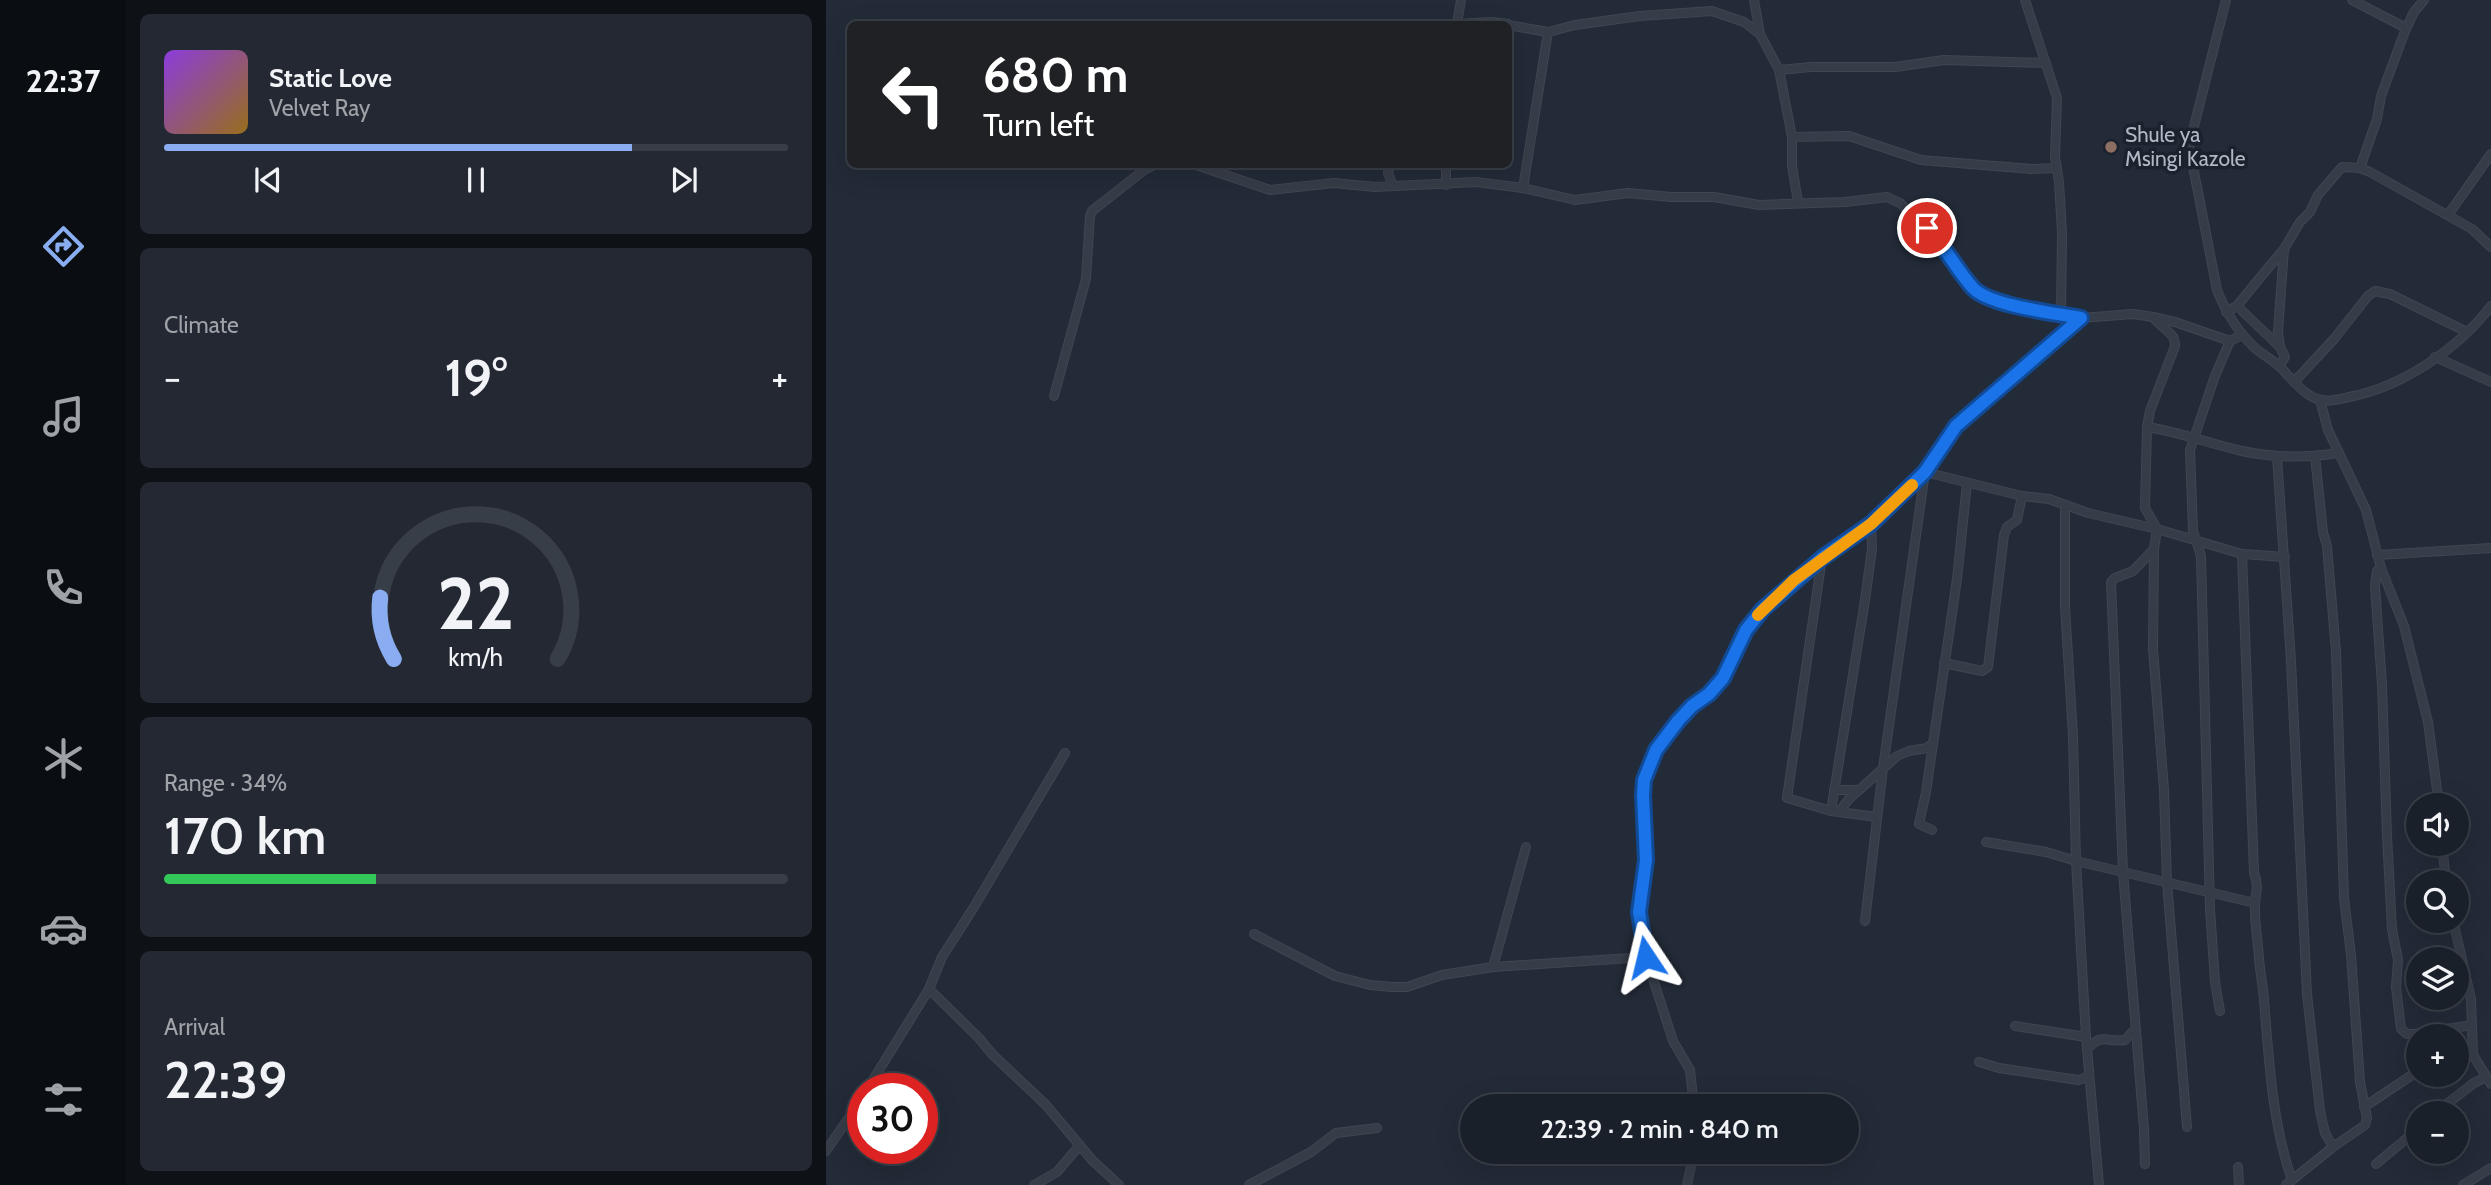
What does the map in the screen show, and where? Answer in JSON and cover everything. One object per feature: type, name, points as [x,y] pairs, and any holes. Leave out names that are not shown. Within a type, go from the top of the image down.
[{"type":"street","points":[[1458,21],[1461,0]]},
{"type":"street","points":[[1754,0],[1760,34],[1779,70],[1792,137],[1792,166],[1798,202]]},
{"type":"street","points":[[2025,0],[2057,98],[2055,157],[2062,233],[2061,314]]},
{"type":"street","points":[[2226,0],[2189,146],[2211,269],[2226,312],[2242,335],[2294,382],[2320,400],[2328,430],[2366,510],[2381,568],[2404,625],[2423,698],[2438,793]]},
{"type":"street","points":[[2352,0],[2406,28]]},
{"type":"street","points":[[2360,168],[2377,119],[2381,96],[2406,28],[2424,0]]},
{"type":"street","points":[[1512,25],[1548,32],[1574,25],[1640,16],[1712,11],[1744,22],[1760,34]]},
{"type":"street","points":[[1523,188],[1548,32]]},
{"type":"street","points":[[1779,70],[1811,67],[1895,67],[1944,60],[2046,64]]},
{"type":"street","points":[[1792,137],[1849,136],[1922,160],[2057,169]]},
{"type":"street","points":[[2448,215],[2491,155]]},
{"type":"street","points":[[2226,312],[2237,306],[2284,248],[2290,235],[2310,212],[2318,195],[2338,170],[2348,166],[2360,168],[2448,215],[2472,229],[2491,247]]},
{"type":"street","points":[[1054,396],[1086,279],[1092,211],[1148,168]]},
{"type":"street","points":[[1205,168],[1270,190],[1335,183],[1367,187],[1476,182],[1523,188],[1582,201],[1628,193],[1714,197],[1759,205],[1845,202],[1887,197],[1895,199],[1937,239],[1978,293],[1989,299],[2081,318],[2133,314],[2153,317],[2175,321],[2230,341]]},
{"type":"street","points":[[1389,168],[1388,173],[1393,186]]},
{"type":"street","points":[[1446,168],[1446,185]]},
{"type":"street","points":[[2278,366],[2285,357],[2277,332],[2284,248]]},
{"type":"street","points":[[2294,382],[2375,291],[2390,294],[2467,332]]},
{"type":"street","points":[[2237,306],[2280,347]]},
{"type":"street","points":[[2320,400],[2358,395],[2398,383],[2467,332],[2491,306]]},
{"type":"street","points":[[2153,317],[2159,326],[2174,335],[2175,339],[2175,346],[2150,411],[2147,428],[2145,508],[2157,529],[2154,549],[2153,649],[2164,790],[2167,882],[2187,1126]]},
{"type":"street","points":[[1693,1094],[1690,1070],[1673,1041],[1646,957],[1639,912],[1646,860],[1643,795],[1649,764],[1656,750],[1678,721],[1723,678],[1746,630],[1763,609],[1822,558],[1871,524],[1925,472],[1956,426],[2081,318]]},
{"type":"street","points":[[2220,1011],[2214,970],[2201,556],[2193,531],[2190,466],[2194,437],[2215,376],[2230,341],[2242,335]]},
{"type":"street","points":[[2435,357],[2491,382]]},
{"type":"street","points":[[2147,428],[2277,457],[2339,453]]},
{"type":"street","points":[[2242,554],[2254,873],[2258,890],[2255,903],[2270,1068],[2289,1183],[2365,1125],[2367,1118],[2360,1082],[2344,898],[2336,652],[2328,546],[2323,532],[2315,456]]},
{"type":"street","points":[[2277,457],[2285,557],[2307,994],[2320,1111],[2325,1133],[2333,1147]]},
{"type":"street","points":[[1925,472],[2022,496],[2049,499],[2065,506],[2242,554],[2285,557]]},
{"type":"street","points":[[1865,920],[1883,768],[1925,472]]},
{"type":"street","points":[[1932,830],[1919,824],[1957,579],[1967,483]]},
{"type":"street","points":[[1944,663],[1982,671],[1988,667],[2004,535],[2007,527],[2017,520],[2022,496]]},
{"type":"street","points":[[2065,506],[2065,619],[2073,736],[2076,861],[2086,1037],[2099,1185]]},
{"type":"street","points":[[1835,811],[1834,790],[1872,549],[1871,524]]},
{"type":"street","points":[[2377,555],[2491,548]]},
{"type":"street","points":[[2145,1164],[2123,872],[2111,582],[2133,571],[2154,549]]},
{"type":"street","points":[[1822,558],[1787,798],[1835,811],[1877,817]]},
{"type":"street","points":[[2381,568],[2377,571],[2375,586],[2382,685],[2386,836],[2392,929],[2398,960],[2396,987],[2400,1029],[2407,1034],[2415,1034],[2472,1025]]},
{"type":"street","points":[[1835,811],[1902,753],[1927,748],[1932,744]]},
{"type":"street","points":[[877,1073],[929,989],[942,957],[1065,753]]},
{"type":"street","points":[[1834,790],[1858,790]]},
{"type":"street","points":[[1986,842],[2046,852],[2255,903]]},
{"type":"street","points":[[1493,967],[1526,846]]},
{"type":"street","points":[[2451,1101],[2474,1083],[2489,1080],[2473,1055],[2471,999],[2456,933]]},
{"type":"street","points":[[1254,934],[1320,970],[1370,985],[1407,987],[1442,975],[1493,967],[1646,957]]},
{"type":"street","points":[[929,989],[1046,1105],[1092,1160],[1119,1185]]},
{"type":"street","points":[[2015,1026],[2086,1037]]},
{"type":"street","points":[[2087,1049],[2102,1038],[2125,1040],[2134,1030]]},
{"type":"street","points":[[1979,1062],[2011,1070],[2078,1080],[2085,1079],[2089,1074]]},
{"type":"street","points":[[2364,1107],[2406,1079]]},
{"type":"street","points":[[826,1151],[847,1120]]},
{"type":"street","points":[[1249,1185],[1311,1152],[1335,1133],[1377,1128]]},
{"type":"street","points":[[2376,1164],[2406,1139]]},
{"type":"street","points":[[1034,1185],[1057,1172],[1080,1144]]},
{"type":"street","points":[[1687,1185],[1691,1164]]},
{"type":"street","points":[[2238,1167],[2239,1185]]},
{"type":"street","points":[[2463,1185],[2491,1168]]},
{"type":"slow traffic","points":[[1758,615],[1794,580],[1854,538],[1912,485]]},
{"type":"place","name":"Shule ya Msingi Kazole","points":[[2111,147]]},
{"type":"route","points":[[1646,957],[1639,912],[1646,860],[1643,795],[1644,780],[1656,750],[1678,721],[1723,678],[1746,630],[1763,609],[1794,580],[1871,524],[1925,472],[1956,426],[2081,318],[2003,303],[1978,293],[1927,228]]}]
